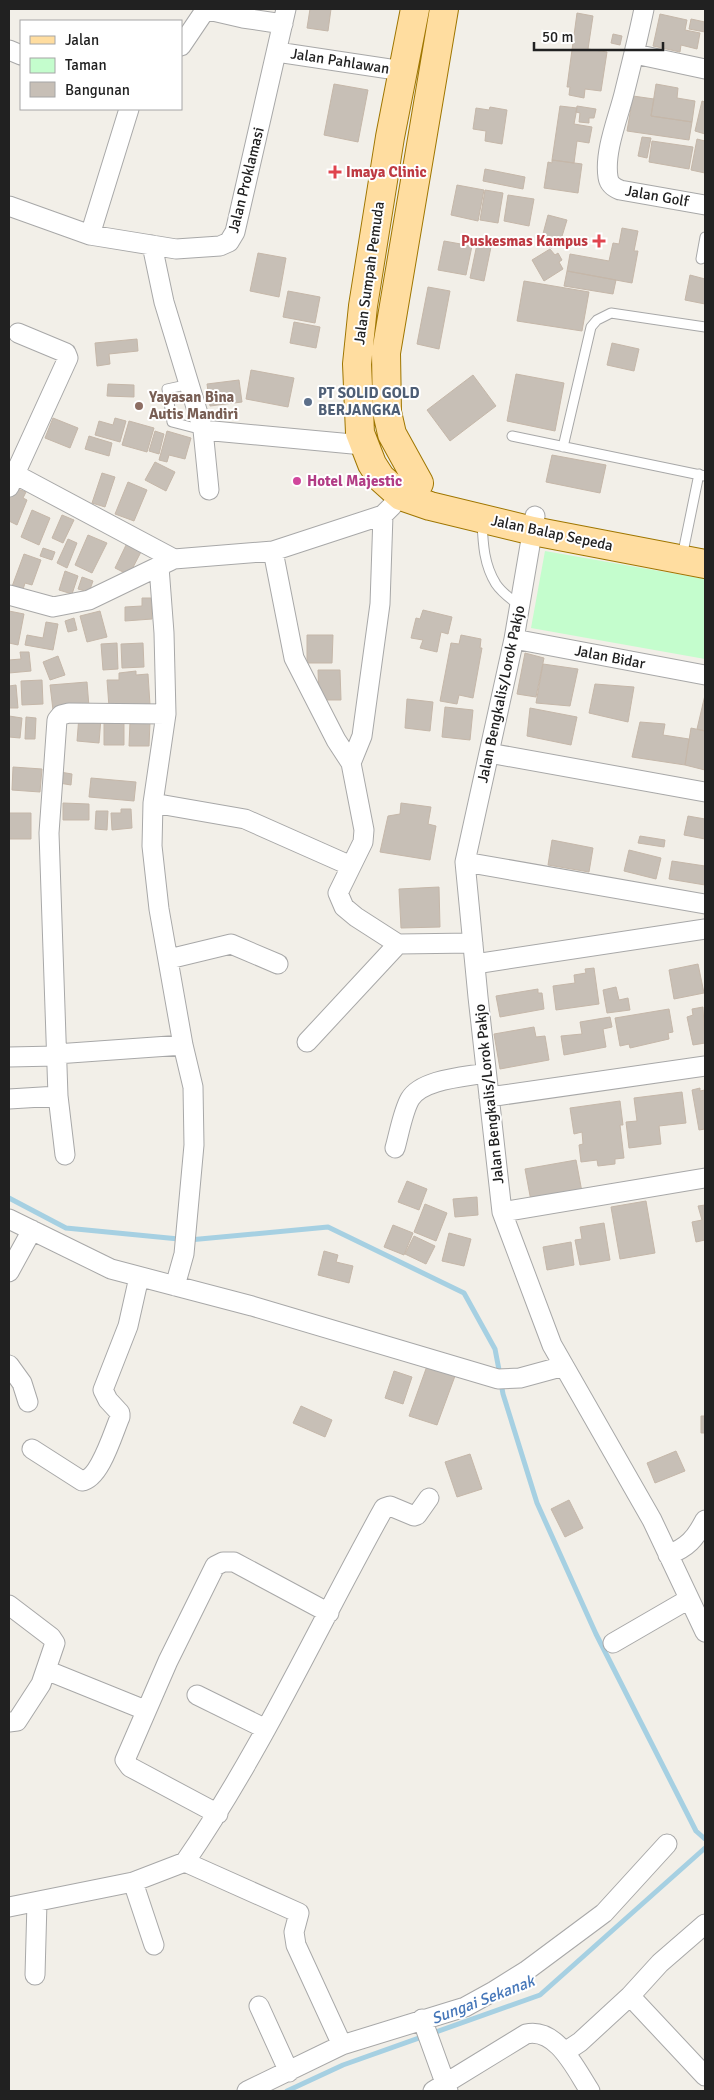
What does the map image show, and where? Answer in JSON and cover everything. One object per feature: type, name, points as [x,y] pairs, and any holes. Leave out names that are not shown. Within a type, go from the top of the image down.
[{"type":"main road","name":"Jalan Sumpah Pemuda","points":[[401,498],[381,478],[363,445],[360,433],[358,354],[363,306],[385,165],[415,9]]},
{"type":"main road","name":"Jalan Sumpah Pemuda","points":[[401,498],[387,412],[386,353],[444,9]]},
{"type":"main road","name":"Jalan Balap Sepeda","points":[[401,498],[430,506],[534,523],[694,555]]},
{"type":"main road","name":"Jalan Balap Sepeda","points":[[401,498],[474,503],[534,523]]},
{"type":"street","points":[[182,44],[204,9],[284,16]]},
{"type":"street","points":[[644,9],[634,54],[705,69]]},
{"type":"street","name":"Jalan Proklamasi","points":[[9,206],[90,235],[176,249],[220,246],[229,242],[235,232],[284,16]]},
{"type":"street","name":"Jalan Pahlawan","points":[[277,52],[402,71]]},
{"type":"street","name":"Jalan Golf","points":[[634,54],[612,140],[608,164],[608,177],[611,184],[620,190],[705,205]]},
{"type":"street","points":[[90,235],[129,110]]},
{"type":"street","points":[[152,245],[164,302],[203,430],[209,490]]},
{"type":"street","points":[[18,333],[66,353],[68,358],[11,478],[166,563]]},
{"type":"street","points":[[203,430],[363,445]]},
{"type":"street","points":[[9,595],[54,607],[89,600],[166,563],[272,551],[401,498]]},
{"type":"street","points":[[351,763],[362,736],[380,604],[401,498]]},
{"type":"street","name":"Jalan Bengkalis/Lorok Pakjo","points":[[534,523],[514,639],[465,862],[502,1212],[552,1345],[652,1520],[668,1555],[696,1605],[705,1632]]},
{"type":"street","points":[[272,551],[294,658],[336,740],[351,763],[364,830],[363,842],[338,893],[344,907],[356,918],[398,944],[473,943]]},
{"type":"street","points":[[166,563],[164,632],[166,714],[153,803],[152,846],[159,909],[183,1045],[193,1086],[194,1146],[184,1254],[175,1286]]},
{"type":"street","name":"Jalan Bidar","points":[[514,639],[705,675]]},
{"type":"street","points":[[65,1155],[58,1096],[48,833],[57,720],[61,715],[69,713],[166,714]]},
{"type":"street","points":[[489,753],[705,792]]},
{"type":"street","points":[[153,803],[245,819],[351,866]]},
{"type":"street","points":[[465,862],[705,904]]},
{"type":"street","points":[[475,964],[705,928]]},
{"type":"street","points":[[169,958],[231,944],[278,964]]},
{"type":"street","points":[[307,1042],[398,944]]},
{"type":"street","points":[[9,1057],[183,1045]]},
{"type":"street","points":[[489,1097],[705,1066]]},
{"type":"street","points":[[395,1148],[409,1100],[417,1090],[430,1084],[486,1074]]},
{"type":"street","points":[[9,1099],[58,1096]]},
{"type":"street","points":[[502,1212],[705,1178]]},
{"type":"street","points":[[9,1219],[111,1269],[252,1306],[498,1379],[520,1378],[564,1366]]},
{"type":"street","points":[[9,1272],[32,1230]]},
{"type":"street","points":[[32,1449],[82,1481],[99,1467],[120,1417],[120,1413],[108,1400],[103,1390],[128,1326],[140,1277]]},
{"type":"street","points":[[9,1365],[22,1383],[28,1402]]},
{"type":"street","points":[[9,1907],[133,1882],[185,1862],[218,1814],[266,1729],[384,1508],[390,1506],[414,1516],[418,1515],[429,1498]]},
{"type":"street","points":[[668,1555],[685,1548],[699,1531],[705,1520]]},
{"type":"street","points":[[218,1814],[126,1763],[125,1755],[215,1566],[224,1562],[234,1562],[329,1613]]},
{"type":"street","points":[[9,1605],[54,1640],[55,1647],[40,1684],[18,1721],[9,1722]]},
{"type":"street","points":[[613,1643],[696,1605]]},
{"type":"street","points":[[46,1670],[145,1710]]},
{"type":"street","points":[[197,1695],[266,1729]]},
{"type":"street","points":[[247,2091],[342,2045],[423,2022],[465,2007],[526,1971],[604,1913],[667,1844]]},
{"type":"street","points":[[185,1862],[299,1913],[294,1932],[296,1944],[342,2045]]},
{"type":"street","points":[[133,1882],[154,1945]]},
{"type":"street","points":[[35,1975],[37,1902]]},
{"type":"street","points":[[565,2052],[580,2042],[630,1996],[660,1963],[705,1924]]},
{"type":"street","points":[[630,1996],[705,2076]]},
{"type":"street","points":[[259,2006],[289,2072]]},
{"type":"street","points":[[423,2022],[436,2061],[442,2089],[526,2034],[535,2032],[545,2034],[565,2052],[590,2091]]},
{"type":"lane","points":[[701,259],[705,237]]},
{"type":"lane","points":[[563,447],[591,327],[597,320],[611,314],[705,327]]},
{"type":"lane","points":[[190,384],[167,390],[171,420],[174,424],[203,430]]},
{"type":"lane","points":[[512,436],[702,475],[694,555]]},
{"type":"lane","points":[[482,515],[484,554],[489,570],[497,586],[520,607]]},
{"type":"green space","points":[[545,551],[705,579],[705,659],[531,628]]},
{"type":"building","points":[[310,9],[331,9],[328,31],[307,28]]},
{"type":"building","points":[[577,13],[593,16],[588,49],[607,52],[601,91],[585,89],[584,98],[569,95],[570,87],[567,87]]},
{"type":"building","points":[[660,14],[687,20],[685,30],[700,33],[697,49],[681,45],[680,52],[653,46]]},
{"type":"building","points":[[691,19],[705,22],[705,32],[689,29]]},
{"type":"building","points":[[613,34],[622,36],[620,45],[611,43]]},
{"type":"building","points":[[334,84],[368,90],[358,142],[324,135]]},
{"type":"building","points":[[656,84],[678,88],[677,98],[695,101],[692,122],[651,116]]},
{"type":"building","points":[[633,96],[654,99],[651,116],[692,122],[689,140],[627,131]]},
{"type":"building","points":[[702,101],[705,102],[705,134],[695,131]]},
{"type":"building","points":[[560,106],[577,108],[574,124],[592,127],[589,143],[577,141],[574,163],[552,160]]},
{"type":"building","points":[[577,106],[596,109],[594,118],[589,118],[589,123],[579,122],[580,113],[576,112]]},
{"type":"building","points":[[490,107],[507,110],[502,144],[485,141],[486,131],[473,129],[476,108],[489,110]]},
{"type":"building","points":[[642,137],[651,138],[647,158],[638,156]]},
{"type":"building","points":[[697,139],[705,141],[705,173],[691,170]]},
{"type":"building","points":[[652,141],[693,147],[689,169],[649,162]]},
{"type":"building","points":[[552,160],[582,164],[578,193],[544,188],[548,162],[552,163]]},
{"type":"building","points":[[485,169],[525,177],[523,189],[483,181]]},
{"type":"building","points":[[457,185],[484,190],[478,221],[451,215]]},
{"type":"building","points":[[485,190],[503,193],[498,223],[480,220]]},
{"type":"building","points":[[508,195],[534,199],[529,226],[504,221]]},
{"type":"building","points":[[548,215],[567,220],[559,246],[553,244],[552,248],[540,245]]},
{"type":"building","points":[[622,228],[638,231],[634,251],[638,251],[632,283],[567,271],[570,254],[609,261],[613,243],[619,244]]},
{"type":"building","points":[[444,241],[472,246],[466,275],[438,270]]},
{"type":"building","points":[[477,244],[491,247],[484,281],[470,278]]},
{"type":"building","points":[[550,249],[555,255],[558,253],[562,260],[559,262],[563,269],[544,281],[532,260]]},
{"type":"building","points":[[258,253],[286,258],[279,297],[250,291]]},
{"type":"building","points":[[567,271],[616,280],[613,294],[564,286]]},
{"type":"building","points":[[690,275],[705,279],[705,304],[685,300]]},
{"type":"building","points":[[524,281],[589,292],[582,331],[517,321]]},
{"type":"building","points":[[428,287],[450,291],[439,349],[417,344]]},
{"type":"building","points":[[288,291],[320,297],[315,323],[283,317]]},
{"type":"building","points":[[294,322],[320,327],[316,348],[290,343]]},
{"type":"building","points":[[137,339],[138,351],[109,354],[110,364],[97,366],[95,343]]},
{"type":"building","points":[[612,343],[639,349],[634,371],[607,365]]},
{"type":"building","points":[[251,370],[294,378],[288,407],[246,399]]},
{"type":"building","points":[[516,374],[564,383],[555,431],[507,421]]},
{"type":"building","points":[[473,375],[496,406],[450,441],[427,410]]},
{"type":"building","points":[[239,380],[242,402],[210,406],[207,384]]},
{"type":"building","points":[[108,384],[134,385],[134,397],[107,396]]},
{"type":"building","points":[[53,418],[78,428],[70,448],[45,438]]},
{"type":"building","points":[[115,418],[126,421],[120,442],[95,435],[99,421],[113,425]]},
{"type":"building","points":[[129,421],[154,428],[147,452],[122,445]]},
{"type":"building","points":[[155,431],[164,434],[159,454],[149,451]]},
{"type":"building","points":[[167,431],[191,438],[185,459],[169,455],[167,462],[159,460]]},
{"type":"building","points":[[89,436],[112,443],[109,456],[85,449]]},
{"type":"building","points":[[552,455],[606,465],[600,493],[546,482]]},
{"type":"building","points":[[155,462],[175,472],[166,491],[145,480]]},
{"type":"building","points":[[102,473],[115,477],[105,507],[92,503]]},
{"type":"building","points":[[128,482],[147,490],[134,521],[115,514]]},
{"type":"building","points":[[15,488],[26,492],[23,498],[27,500],[17,525],[9,521],[9,494]]},
{"type":"building","points":[[32,510],[50,518],[39,545],[21,537]]},
{"type":"building","points":[[62,515],[74,520],[63,543],[52,538]]},
{"type":"building","points":[[88,535],[107,543],[92,573],[75,565]]},
{"type":"building","points":[[68,539],[77,543],[67,568],[57,563]]},
{"type":"building","points":[[127,543],[142,550],[129,575],[115,568]]},
{"type":"building","points":[[43,548],[55,552],[52,560],[40,556]]},
{"type":"building","points":[[24,554],[41,560],[32,585],[25,583],[21,596],[10,592]]},
{"type":"building","points":[[65,571],[78,576],[72,594],[59,590]]},
{"type":"building","points":[[82,577],[93,581],[89,592],[78,589]]},
{"type":"building","points":[[142,598],[151,598],[152,619],[125,621],[125,607],[142,606]]},
{"type":"building","points":[[423,610],[452,617],[448,634],[441,632],[437,652],[420,648],[423,640],[411,638],[416,618],[420,619]]},
{"type":"building","points":[[9,611],[24,614],[18,645],[9,643]]},
{"type":"building","points":[[100,611],[107,637],[87,642],[80,616]]},
{"type":"building","points":[[74,618],[77,630],[68,632],[65,621]]},
{"type":"building","points":[[46,622],[58,624],[53,650],[25,645],[27,635],[43,638]]},
{"type":"building","points":[[307,635],[333,635],[332,663],[307,663]]},
{"type":"building","points":[[461,635],[481,639],[480,648],[482,648],[473,698],[459,695],[457,704],[440,701],[451,643],[459,644]]},
{"type":"building","points":[[117,643],[118,669],[103,670],[101,644]]},
{"type":"building","points":[[143,643],[144,667],[122,668],[121,644]]},
{"type":"building","points":[[20,652],[29,652],[31,671],[9,673],[9,660],[21,659]]},
{"type":"building","points":[[525,653],[544,658],[536,697],[517,694]]},
{"type":"building","points":[[58,656],[65,675],[50,680],[43,662]]},
{"type":"building","points":[[543,664],[578,669],[570,706],[536,703]]},
{"type":"building","points":[[318,670],[340,670],[341,700],[319,700]]},
{"type":"building","points":[[136,671],[136,675],[148,674],[150,705],[109,707],[107,680],[119,680],[119,673]]},
{"type":"building","points":[[42,680],[43,704],[22,705],[21,681]]},
{"type":"building","points":[[87,682],[89,707],[53,710],[50,685]]},
{"type":"building","points":[[595,684],[634,687],[628,722],[589,713]]},
{"type":"building","points":[[16,685],[18,708],[9,708],[9,686]]},
{"type":"building","points":[[705,695],[705,731],[697,729]]},
{"type":"building","points":[[407,699],[433,702],[430,731],[405,728]]},
{"type":"building","points":[[445,707],[473,710],[470,740],[442,737]]},
{"type":"building","points":[[530,708],[577,717],[571,745],[527,736]]},
{"type":"building","points":[[9,716],[22,718],[20,738],[9,737]]},
{"type":"building","points":[[79,716],[101,718],[99,743],[77,741]]},
{"type":"building","points":[[26,717],[36,718],[35,739],[25,739]]},
{"type":"building","points":[[104,718],[124,718],[124,745],[104,745]]},
{"type":"building","points":[[130,722],[150,722],[149,746],[129,746]]},
{"type":"building","points":[[640,722],[665,724],[663,735],[689,739],[685,765],[632,757]]},
{"type":"building","points":[[691,728],[705,731],[705,770],[685,765]]},
{"type":"building","points":[[13,767],[42,769],[40,792],[12,790]]},
{"type":"building","points":[[60,772],[72,774],[71,785],[59,783]]},
{"type":"building","points":[[91,778],[136,782],[134,801],[89,797]]},
{"type":"building","points":[[63,803],[89,804],[89,820],[63,820]]},
{"type":"building","points":[[401,803],[431,807],[428,824],[436,826],[430,860],[380,852],[388,816],[400,814]]},
{"type":"building","points":[[121,809],[131,809],[132,828],[112,830],[111,813],[121,813]]},
{"type":"building","points":[[96,811],[108,811],[107,830],[95,829]]},
{"type":"building","points":[[9,813],[31,813],[31,839],[9,839]]},
{"type":"building","points":[[688,816],[705,819],[705,839],[684,835]]},
{"type":"building","points":[[640,836],[665,840],[664,847],[638,843]]},
{"type":"building","points":[[552,840],[593,848],[589,872],[548,865]]},
{"type":"building","points":[[629,850],[661,858],[656,879],[624,871]]},
{"type":"building","points":[[672,861],[705,866],[705,885],[669,879]]},
{"type":"building","points":[[439,887],[440,927],[401,928],[399,889]]},
{"type":"building","points":[[698,964],[704,993],[674,999],[669,970]]},
{"type":"building","points":[[594,968],[599,1004],[556,1010],[553,986],[575,983],[574,975],[586,973],[585,969]]},
{"type":"building","points":[[616,987],[619,1000],[628,998],[630,1010],[607,1013],[603,990]]},
{"type":"building","points":[[538,989],[538,993],[542,993],[544,1009],[500,1017],[496,996]]},
{"type":"building","points":[[703,1007],[705,1043],[693,1045],[687,1017],[693,1015],[692,1009]]},
{"type":"building","points":[[669,1009],[673,1032],[668,1033],[669,1039],[630,1048],[629,1044],[620,1046],[615,1018]]},
{"type":"building","points":[[610,1017],[612,1027],[603,1029],[606,1047],[564,1055],[561,1036],[582,1034],[580,1022]]},
{"type":"building","points":[[534,1027],[536,1037],[545,1036],[549,1060],[500,1069],[494,1034]]},
{"type":"building","points":[[700,1088],[700,1091],[705,1090],[705,1129],[699,1130],[692,1090]]},
{"type":"building","points":[[682,1092],[686,1123],[659,1126],[661,1144],[629,1148],[626,1122],[637,1121],[634,1098]]},
{"type":"building","points":[[620,1101],[623,1125],[620,1125],[624,1158],[615,1159],[615,1164],[598,1166],[597,1160],[581,1162],[579,1145],[583,1144],[582,1132],[574,1134],[570,1108]]},
{"type":"building","points":[[576,1160],[582,1192],[531,1201],[525,1169]]},
{"type":"building","points":[[407,1181],[427,1189],[419,1210],[398,1202]]},
{"type":"building","points":[[477,1197],[478,1215],[455,1217],[453,1199]]},
{"type":"building","points":[[646,1201],[655,1253],[620,1259],[611,1207]]},
{"type":"building","points":[[425,1204],[447,1213],[436,1241],[414,1232]]},
{"type":"building","points":[[705,1205],[705,1240],[696,1242],[692,1222],[702,1220],[698,1206]]},
{"type":"building","points":[[604,1223],[610,1260],[580,1265],[575,1240],[582,1239],[580,1227]]},
{"type":"building","points":[[393,1225],[413,1233],[404,1255],[384,1247]]},
{"type":"building","points":[[449,1233],[471,1239],[464,1266],[442,1261]]},
{"type":"building","points":[[414,1236],[435,1246],[426,1264],[405,1254]]},
{"type":"building","points":[[571,1242],[574,1265],[547,1270],[543,1247]]},
{"type":"building","points":[[324,1251],[338,1255],[336,1262],[353,1266],[349,1283],[318,1275]]},
{"type":"building","points":[[427,1366],[455,1376],[437,1425],[409,1416]]},
{"type":"building","points":[[394,1371],[412,1377],[403,1404],[385,1398]]},
{"type":"building","points":[[301,1406],[332,1420],[325,1437],[293,1423]]},
{"type":"building","points":[[701,1416],[705,1416],[705,1433],[701,1433]]},
{"type":"building","points":[[676,1451],[685,1471],[655,1483],[647,1463]]},
{"type":"building","points":[[470,1454],[482,1489],[457,1497],[445,1462]]},
{"type":"building","points":[[569,1500],[583,1528],[565,1537],[551,1509]]},
{"type":"waterway","points":[[9,1198],[66,1228],[189,1240],[328,1227],[464,1293],[495,1349],[500,1375]]},
{"type":"waterway","points":[[501,1383],[537,1503],[596,1634],[696,1831],[705,1839]]},
{"type":"waterway","name":"Sungai Sekanak","points":[[287,2091],[343,2065],[540,1995],[705,1848]]},
{"type":"place","name":"Imaya Clinic","points":[[335,172]]},
{"type":"place","name":"Puskesmas Kampus","points":[[599,241]]},
{"type":"place","name":"PT SOLID GOLD BERJANGKA","points":[[308,402]]},
{"type":"place","name":"Yayasan Bina Autis Mandiri","points":[[139,406]]},
{"type":"place","name":"Hotel Majestic","points":[[297,481]]}]
